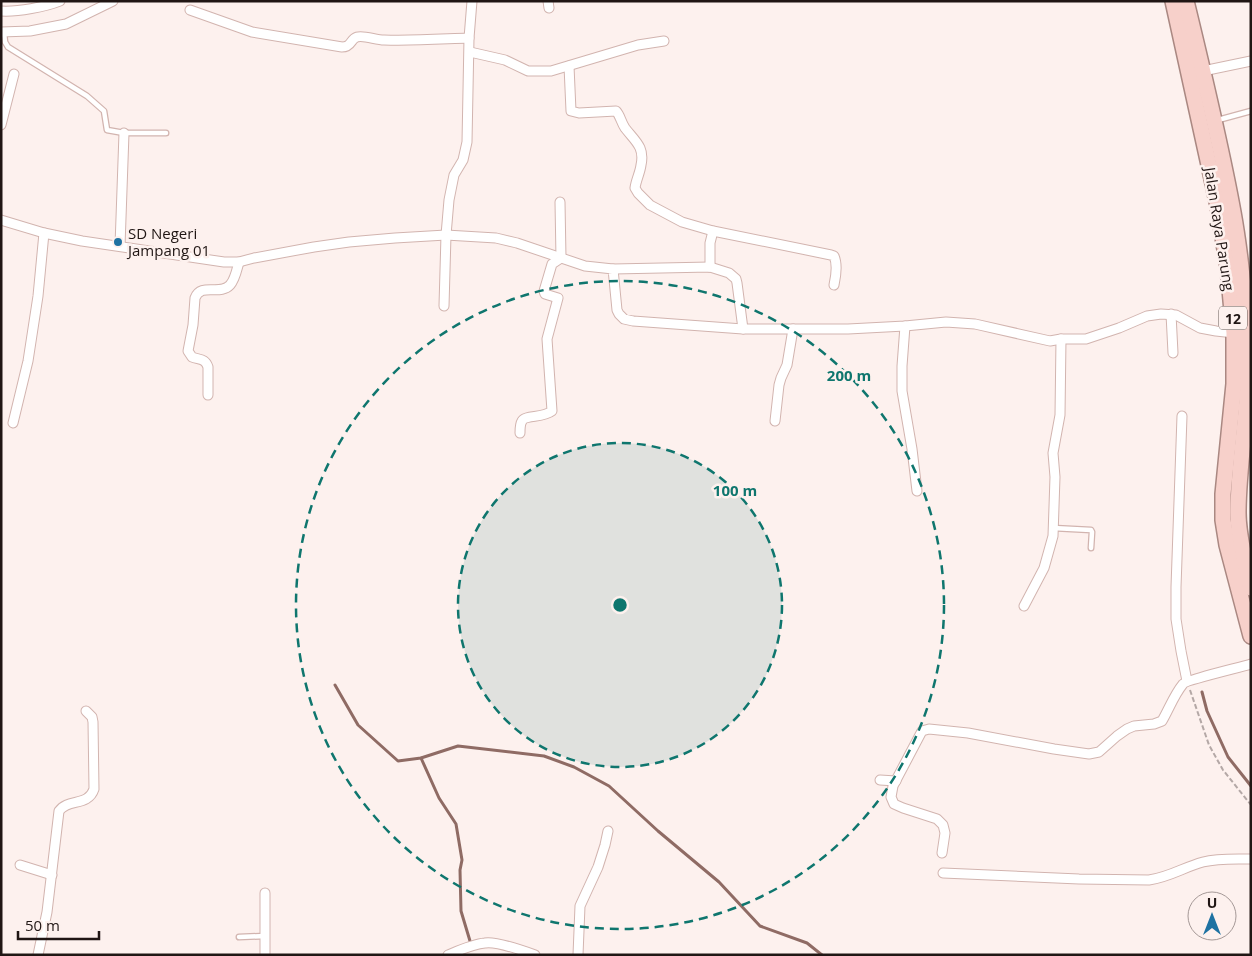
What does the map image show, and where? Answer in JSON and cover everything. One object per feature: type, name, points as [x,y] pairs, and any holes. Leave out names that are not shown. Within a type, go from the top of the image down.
[{"type":"highway","name":"Jalan Raya Parung","points":[[1173,1],[1218,206],[1240,267]]},
{"type":"highway","name":"Jalan Raya Parung","points":[[1186,1],[1233,213],[1240,267],[1244,333],[1244,384],[1238,514],[1240,537],[1251,588]]},
{"type":"highway","name":"Jalan Raya Parung","points":[[1244,384],[1223,494],[1223,520],[1251,636]]},
{"type":"street","points":[[1,11],[17,10],[60,1]]},
{"type":"street","points":[[6,33],[30,31],[66,24],[113,1]]},
{"type":"street","points":[[444,306],[449,200],[454,175],[463,160],[466,150],[469,38],[472,1]]},
{"type":"street","points":[[190,10],[252,32],[342,47],[347,46],[354,38],[359,37],[381,40],[469,38]]},
{"type":"street","points":[[470,52],[505,60],[528,70],[551,71],[638,45],[664,41]]},
{"type":"street","points":[[1203,71],[1251,61]]},
{"type":"street","points":[[569,66],[571,111],[579,113],[618,112],[622,124],[641,149],[641,165],[635,185],[638,193],[650,205],[682,222],[834,256],[836,261],[834,285]]},
{"type":"street","points":[[1,125],[14,74]]},
{"type":"street","points":[[120,246],[124,133]]},
{"type":"street","points":[[560,202],[561,258]]},
{"type":"street","points":[[1,220],[44,233],[82,241],[211,260],[239,262],[349,242],[446,235],[496,238],[517,243],[585,266],[614,269],[710,267],[730,273],[736,279],[742,329]]},
{"type":"street","points":[[710,267],[710,243],[713,230]]},
{"type":"street","points":[[14,423],[28,361],[38,296],[44,233]]},
{"type":"street","points":[[520,433],[524,418],[541,416],[552,411],[547,340],[558,298],[545,294],[544,290],[552,264],[561,258]]},
{"type":"street","points":[[208,395],[207,364],[204,360],[192,357],[188,351],[193,325],[195,298],[202,290],[218,290],[232,284],[239,262]]},
{"type":"street","points":[[614,269],[617,310],[624,319],[633,321],[742,329],[848,329],[946,322],[975,324],[1050,341],[1086,339],[1147,316],[1174,314],[1200,328],[1244,333]]},
{"type":"street","points":[[1173,352],[1174,314]]},
{"type":"street","points":[[904,326],[902,391],[917,491]]},
{"type":"street","points":[[775,421],[778,385],[787,365],[793,329]]},
{"type":"street","points":[[1024,606],[1044,568],[1053,536],[1055,477],[1053,453],[1060,415],[1061,339]]},
{"type":"street","points":[[1182,416],[1176,619],[1180,651],[1187,681]]},
{"type":"street","points":[[942,853],[945,833],[942,825],[937,820],[894,804],[892,796],[893,786],[919,735],[925,730],[968,733],[1054,749],[1089,754],[1097,753],[1127,729],[1162,721],[1172,700],[1187,681],[1251,664]]},
{"type":"street","points":[[38,955],[47,912],[59,811],[65,806],[92,796],[94,789],[93,722],[92,717],[86,711]]},
{"type":"street","points":[[880,780],[896,782]]},
{"type":"street","points":[[578,955],[580,906],[598,867],[608,832]]},
{"type":"street","points":[[943,873],[1149,880],[1166,877],[1202,862],[1219,859],[1251,859]]},
{"type":"street","points":[[20,865],[52,875]]},
{"type":"street","points":[[265,955],[266,894]]},
{"type":"street","points":[[448,955],[486,942],[534,955]]},
{"type":"lane","points":[[6,33],[6,45],[8,47],[87,96],[104,111],[107,130],[124,133],[166,133]]},
{"type":"lane","points":[[1214,122],[1251,111]]},
{"type":"lane","points":[[1053,528],[1091,530],[1091,548]]},
{"type":"lane","points":[[239,937],[266,936]]},
{"type":"path","points":[[1187,681],[1209,745],[1223,770],[1251,806]]},
{"type":"waterway","points":[[335,685],[358,725],[398,761],[421,758],[458,746],[544,756],[574,767],[609,786],[658,831],[719,882],[760,926],[807,943],[822,955]]},
{"type":"waterway","points":[[1202,692],[1207,711],[1228,757],[1251,786]]},
{"type":"waterway","points":[[421,758],[439,798],[456,824],[462,860],[460,870],[461,911],[470,941]]},
{"type":"place","name":"SD Negeri Jampang 01","points":[[118,242]]}]
